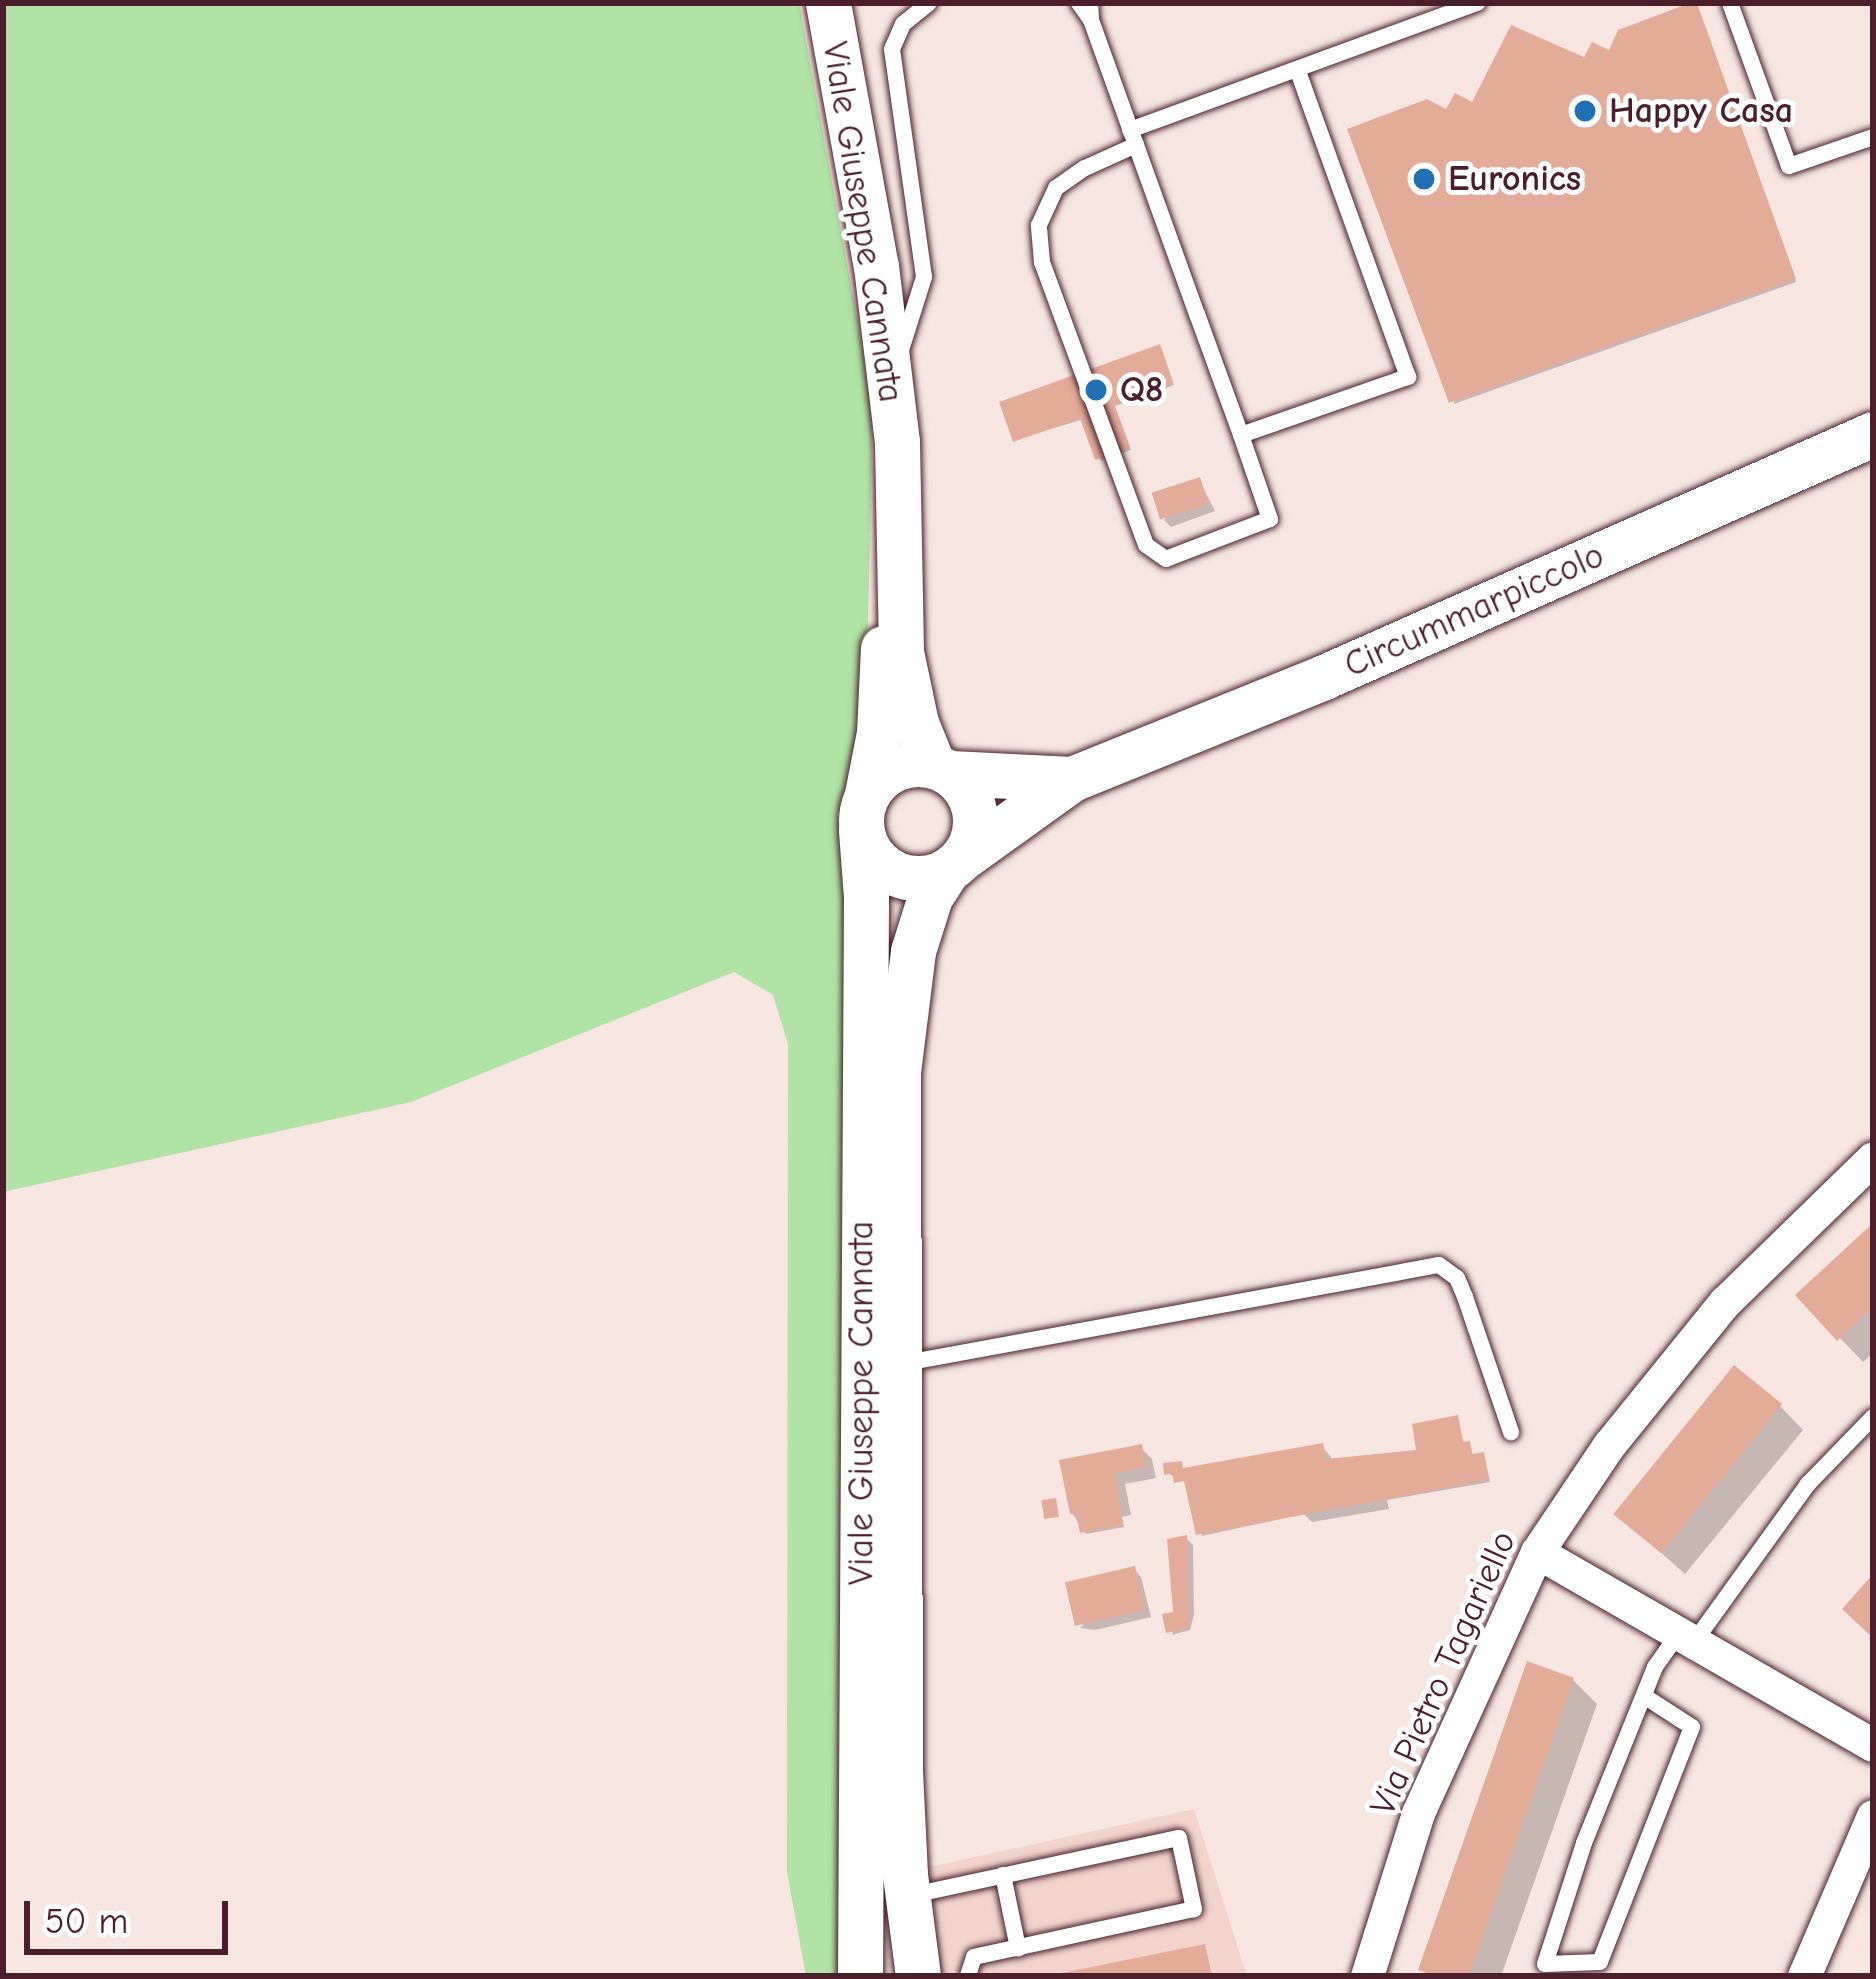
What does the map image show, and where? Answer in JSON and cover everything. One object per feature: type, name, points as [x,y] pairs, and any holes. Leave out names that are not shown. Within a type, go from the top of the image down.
[{"type":"street","name":"Viale Giuseppe Cannata","points":[[828,3],[872,245],[897,442],[901,652],[916,723],[941,769]]},
{"type":"street","name":"Circummarpiccolo","points":[[954,864],[1072,779],[1324,677],[1873,434]]},
{"type":"street","name":"Viale Giuseppe Cannata","points":[[860,1976],[864,812],[879,733],[897,442]]},
{"type":"street","points":[[894,768],[941,769],[973,803],[976,822],[954,864],[929,877],[894,873],[878,862],[864,812],[894,768]]},
{"type":"street","name":"Circummarpiccolo","points":[[941,769],[1072,779]]},
{"type":"street","name":"Viale Giuseppe Cannata","points":[[918,1976],[907,1896],[900,1771],[903,1004],[930,897],[954,864]]},
{"type":"street","name":"Via Pietro Tagariello","points":[[1367,1976],[1418,1814],[1537,1552],[1609,1445],[1725,1302],[1873,1159]]},
{"type":"street","points":[[1537,1552],[1873,1745]]},
{"type":"street","points":[[1804,1976],[1873,1816]]},
{"type":"lane","points":[[889,379],[924,277],[921,229],[892,49],[903,24],[929,3]]},
{"type":"lane","points":[[1079,3],[1090,11],[1133,138],[1270,519],[1166,559],[1146,545],[1042,262],[1039,225],[1056,188],[1133,138],[1297,69],[1477,3]]},
{"type":"lane","points":[[1730,3],[1790,166],[1873,137]]},
{"type":"lane","points":[[1240,435],[1408,377],[1297,69]]},
{"type":"lane","points":[[872,245],[885,255],[909,255],[921,229]]},
{"type":"lane","points":[[899,1364],[1439,1265],[1456,1278],[1465,1297],[1511,1432]]},
{"type":"lane","points":[[1644,1696],[1692,1727],[1600,1962],[1545,1964],[1585,1843],[1655,1667],[1686,1638],[1808,1484],[1873,1417]]},
{"type":"lane","points":[[907,1896],[1179,1838],[1194,1909],[974,1957],[968,1976]]},
{"type":"lane","points":[[1004,1875],[1018,1948]]},
{"type":"shaded area","points":[[1194,1809],[1247,1976],[936,1976],[925,1868]]},
{"type":"green space","points":[[3,3],[799,3],[873,405],[865,747],[837,816],[853,909],[848,1976],[806,1976],[787,1872],[788,1044],[773,995],[734,972],[411,1102],[3,1192]]},
{"type":"building","points":[[1697,3],[1796,279],[1449,403],[1347,129],[1427,99],[1446,109],[1455,93],[1472,102],[1511,25],[1584,57],[1592,42],[1609,50],[1618,30]]},
{"type":"building","points":[[1160,344],[1173,383],[1114,404],[1130,448],[1095,460],[1080,418],[1013,442],[999,402]]},
{"type":"building","points":[[1200,477],[1209,504],[1160,519],[1151,493]]},
{"type":"building","points":[[1873,1223],[1873,1307],[1837,1341],[1795,1295]]},
{"type":"building","points":[[1734,1365],[1782,1404],[1661,1553],[1613,1514]]},
{"type":"building","points":[[1458,1415],[1463,1442],[1470,1441],[1472,1454],[1484,1452],[1489,1480],[1196,1535],[1184,1481],[1174,1483],[1172,1473],[1164,1475],[1163,1463],[1182,1461],[1183,1468],[1323,1443],[1326,1459],[1416,1450],[1412,1424]]},
{"type":"building","points":[[1142,1444],[1146,1467],[1115,1473],[1123,1525],[1080,1533],[1076,1513],[1070,1514],[1059,1460]]},
{"type":"building","points":[[1056,1498],[1059,1517],[1044,1519],[1041,1500]]},
{"type":"building","points":[[1187,1535],[1189,1628],[1166,1633],[1162,1614],[1173,1612],[1167,1539]]},
{"type":"building","points":[[1135,1566],[1145,1610],[1075,1626],[1065,1582]]},
{"type":"building","points":[[1873,1574],[1873,1638],[1842,1609]]},
{"type":"building","points":[[1527,1661],[1574,1678],[1469,1976],[1435,1976],[1418,1970]]},
{"type":"building","points":[[1205,1944],[1212,1976],[1057,1974]]},
{"type":"place","name":"Happy Casa","points":[[1585,111]]},
{"type":"place","name":"Euronics","points":[[1424,179]]},
{"type":"place","name":"Q8","points":[[1096,390]]}]
